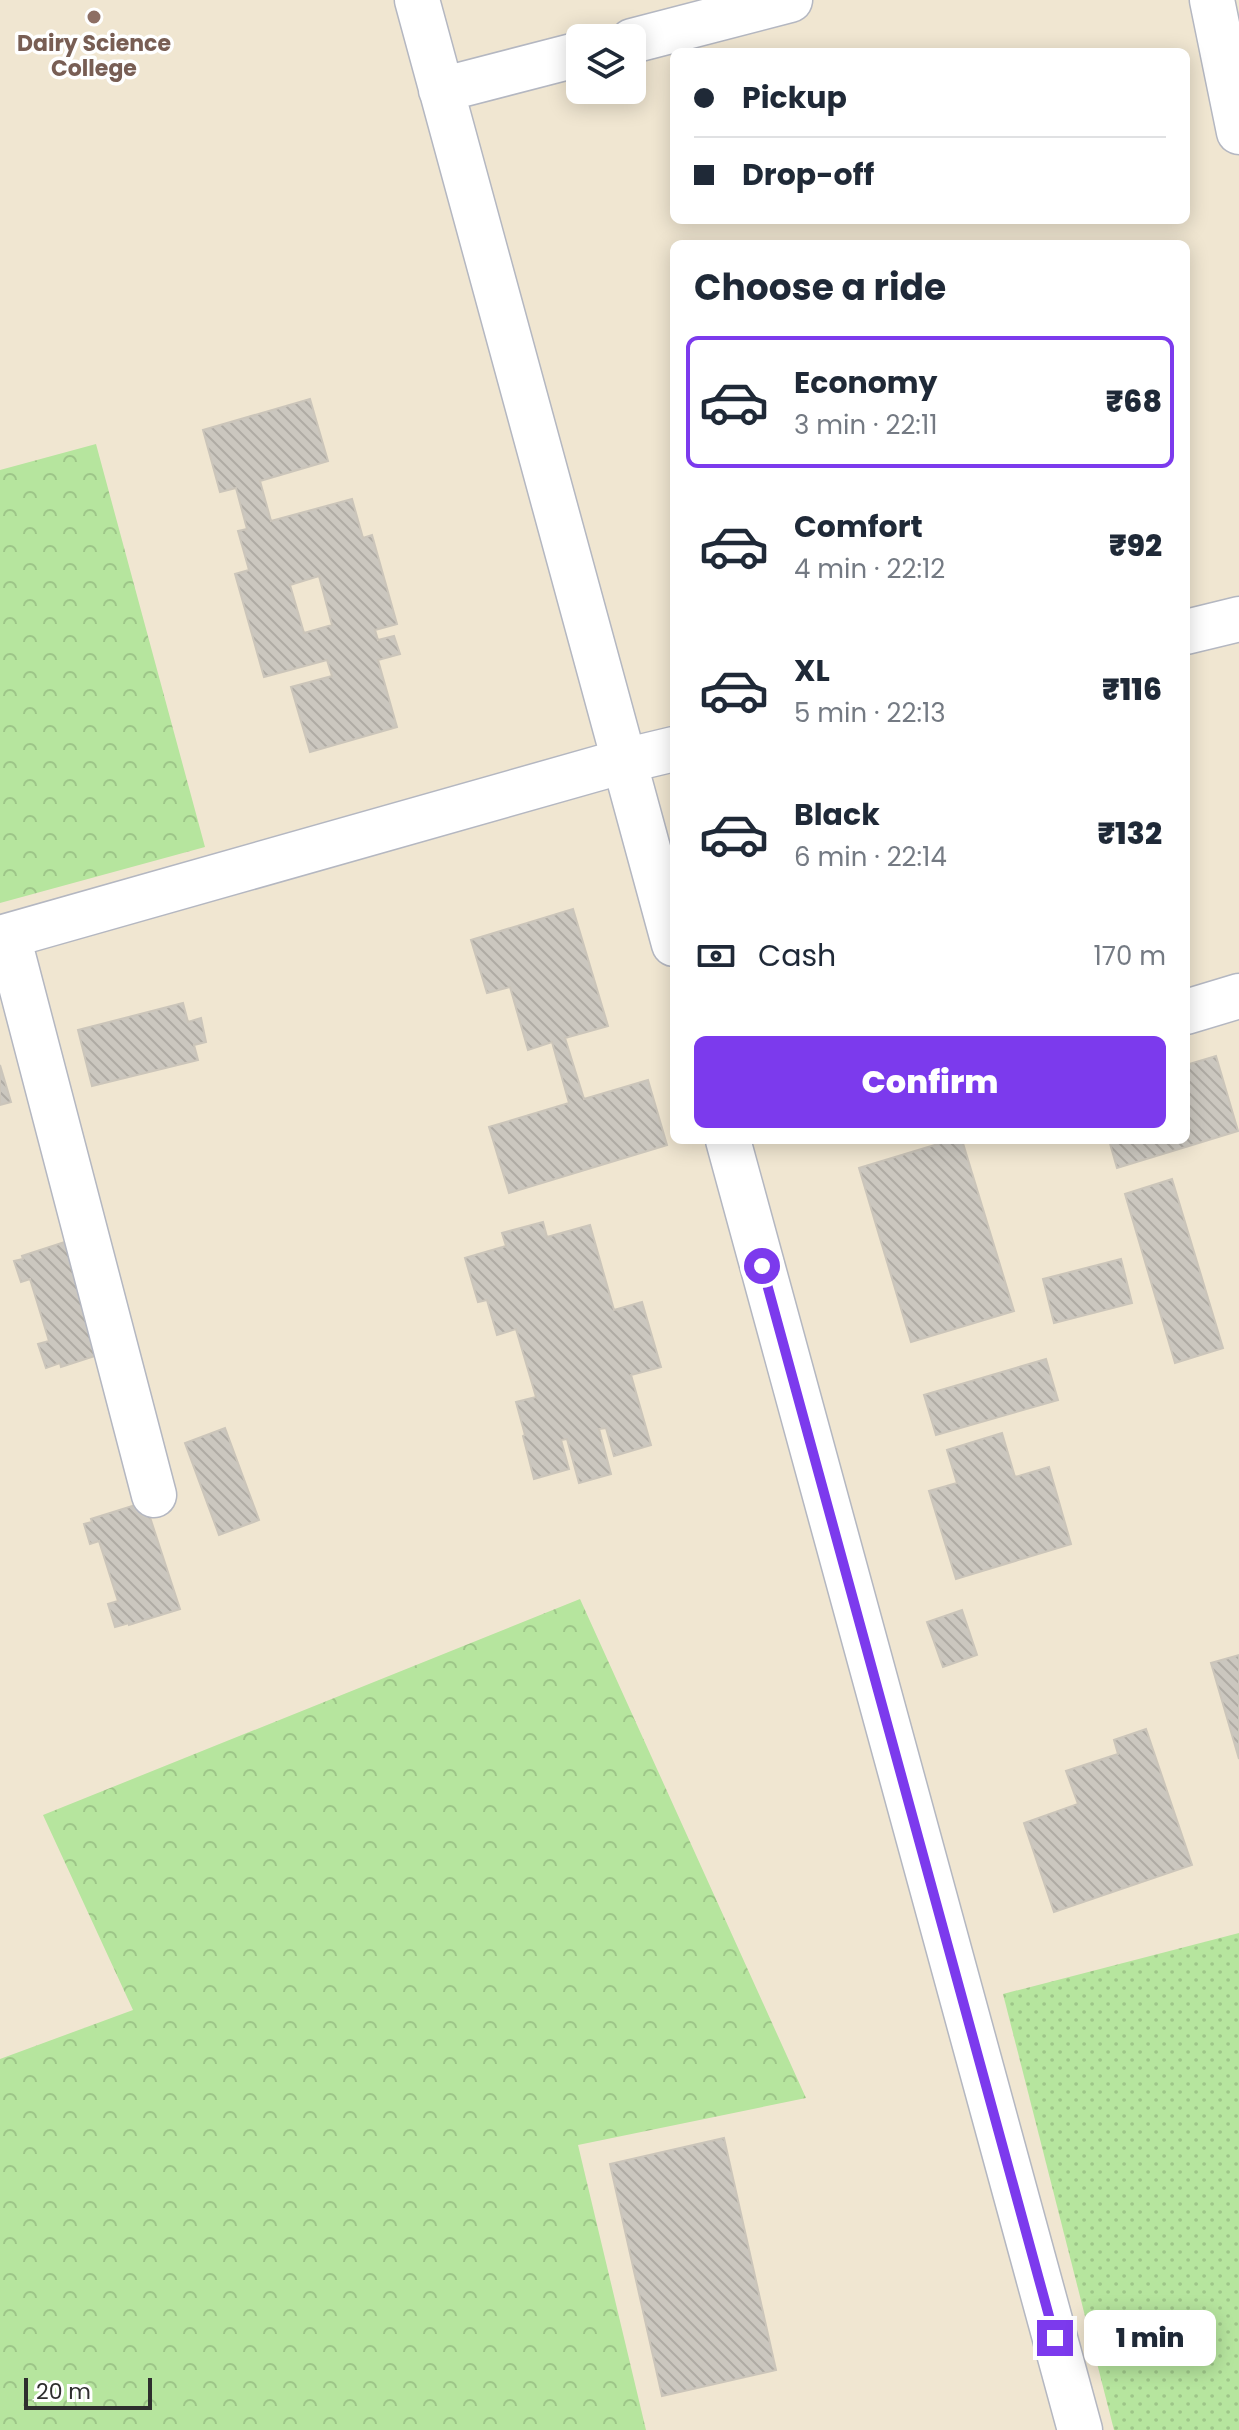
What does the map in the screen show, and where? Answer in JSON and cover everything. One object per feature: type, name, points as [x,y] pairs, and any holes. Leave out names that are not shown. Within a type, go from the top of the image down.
[{"type":"lane","points":[[417,0],[670,929]]},
{"type":"lane","points":[[646,37],[790,0]]},
{"type":"lane","points":[[1212,0],[1239,132]]},
{"type":"lane","points":[[441,90],[566,58]]},
{"type":"lane","points":[[1190,631],[1239,619]]},
{"type":"lane","points":[[154,1495],[4,937],[670,750]]},
{"type":"lane","points":[[1190,1011],[1239,996]]},
{"type":"lane","points":[[733,1144],[1080,2430]]},
{"type":"shaded area","points":[[0,0],[1239,0],[1239,2430],[0,2430]]},
{"type":"green space","points":[[96,444],[205,847],[0,903],[0,470]]},
{"type":"green space","points":[[580,1599],[806,2098],[578,2145],[646,2430],[0,2430],[0,2059],[133,2010],[43,1815]]},
{"type":"green space","points":[[1239,1933],[1239,2430],[1114,2430],[1003,1994]]},
{"type":"building","points":[[310,399],[328,461],[260,481],[271,521],[352,499],[363,538],[372,535],[397,624],[375,630],[378,640],[394,636],[400,654],[378,660],[397,727],[310,752],[291,687],[332,676],[327,660],[264,677],[235,574],[249,570],[238,531],[247,529],[236,488],[220,492],[203,430]],"holes":[[[319,576],[332,625],[304,633],[290,585]]]},
{"type":"building","points":[[573,909],[608,1026],[565,1038],[584,1099],[648,1080],[667,1145],[509,1193],[489,1127],[569,1103],[552,1042],[528,1050],[510,987],[487,993],[471,940]]},
{"type":"building","points":[[183,1003],[188,1022],[201,1018],[206,1042],[194,1045],[198,1060],[92,1086],[78,1030]]},
{"type":"building","points":[[1216,1056],[1238,1131],[1117,1168],[1110,1144],[1190,1144],[1190,1064]]},
{"type":"building","points":[[0,1065],[11,1102],[0,1105]]},
{"type":"building","points":[[938,1144],[963,1144],[1014,1311],[911,1342],[859,1168]]},
{"type":"building","points":[[1172,1179],[1223,1348],[1175,1363],[1125,1194]]},
{"type":"building","points":[[543,1222],[547,1237],[590,1225],[614,1310],[642,1302],[661,1367],[631,1375],[651,1445],[614,1456],[606,1428],[599,1429],[611,1474],[579,1483],[567,1439],[561,1440],[569,1469],[534,1479],[516,1402],[536,1397],[516,1329],[497,1335],[487,1300],[478,1302],[465,1258],[506,1246],[502,1233]]},
{"type":"building","points":[[77,1238],[113,1350],[61,1367],[60,1363],[46,1368],[38,1344],[49,1341],[30,1279],[21,1282],[14,1261]]},
{"type":"building","points":[[1121,1259],[1132,1303],[1054,1323],[1043,1279]]},
{"type":"building","points":[[1046,1359],[1058,1400],[936,1435],[924,1395]]},
{"type":"building","points":[[225,1428],[259,1520],[219,1535],[185,1443]]},
{"type":"building","points":[[1002,1433],[1015,1477],[1049,1467],[1071,1544],[956,1579],[929,1491],[957,1483],[947,1450]]},
{"type":"building","points":[[145,1502],[180,1609],[115,1627],[108,1604],[118,1601],[99,1541],[90,1544],[84,1524]]},
{"type":"building","points":[[962,1610],[977,1655],[943,1667],[927,1622]]},
{"type":"building","points":[[1239,1655],[1239,1759],[1211,1663]]},
{"type":"building","points":[[1146,1729],[1192,1865],[1054,1912],[1024,1823],[1078,1804],[1066,1771],[1118,1754],[1114,1740]]},
{"type":"building","points":[[724,2138],[776,2370],[662,2396],[610,2164]]},
{"type":"place","name":"Dairy Science College","points":[[94,17]]},
{"type":"route","points":[[762,1266],[1055,2338]]}]
